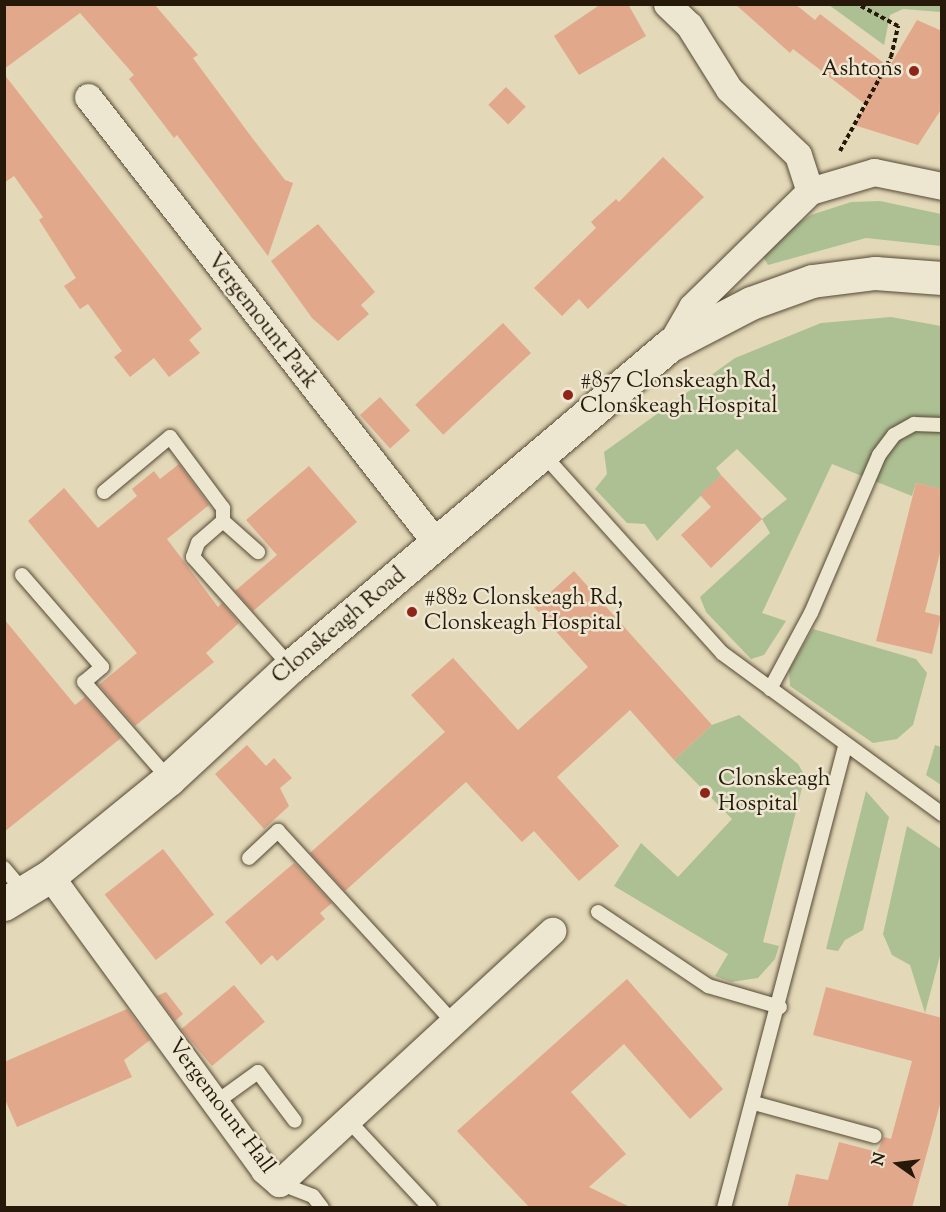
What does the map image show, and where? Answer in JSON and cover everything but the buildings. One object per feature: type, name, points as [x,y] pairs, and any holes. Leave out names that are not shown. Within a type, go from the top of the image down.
[{"type":"main road","name":"Clonskeagh Road","points":[[21,885],[169,779],[290,667],[670,345],[752,303],[812,281],[875,273],[942,278]]},
{"type":"street","points":[[667,4],[689,25],[729,89],[798,155],[810,191]]},
{"type":"street","name":"Vergemount Park","points":[[88,97],[436,544]]},
{"type":"street","name":"Clonskeagh Road","points":[[670,345],[692,307],[810,191],[874,172],[941,186]]},
{"type":"street","name":"Vergemount Hall","points":[[21,885],[215,1103],[264,1170],[279,1183],[552,931]]},
{"type":"lane","points":[[770,689],[811,613],[879,455],[894,435],[914,424],[942,425]]},
{"type":"lane","points":[[104,492],[170,437],[223,508],[223,521],[258,552]]},
{"type":"lane","points":[[541,452],[722,653],[845,746],[942,813]]},
{"type":"lane","points":[[223,521],[198,543],[194,557],[290,667]]},
{"type":"lane","points":[[22,575],[102,668],[84,682],[169,779]]},
{"type":"lane","points":[[724,1208],[780,1007],[845,746]]},
{"type":"lane","points":[[249,858],[278,831],[453,1022]]},
{"type":"lane","points":[[598,912],[708,986],[780,1007]]},
{"type":"lane","points":[[215,1103],[258,1072],[295,1121]]},
{"type":"lane","points":[[754,1103],[875,1136]]},
{"type":"lane","points":[[348,1120],[430,1208]]},
{"type":"lane","points":[[279,1183],[313,1196],[322,1208]]},
{"type":"path","points":[[839,148],[891,57],[898,26],[857,4]]},
{"type":"green space","points":[[829,5],[941,5],[941,12],[903,9],[890,15],[884,45]]},
{"type":"green space","points":[[880,201],[941,214],[941,246],[866,238],[768,265],[758,248],[811,215],[851,202]]},
{"type":"green space","points":[[891,317],[941,326],[941,489],[916,483],[912,496],[832,464],[762,613],[786,621],[764,655],[751,659],[706,612],[700,597],[770,533],[762,519],[787,499],[737,449],[716,468],[721,475],[657,541],[645,524],[627,523],[595,489],[607,474],[604,452],[735,358],[821,323]]},
{"type":"green space","points":[[813,629],[916,659],[927,673],[913,725],[897,739],[873,743],[790,686],[789,670]]},
{"type":"green space","points":[[739,715],[798,764],[805,776],[763,942],[779,946],[775,959],[758,978],[731,982],[715,976],[728,954],[614,886],[641,843],[678,877],[732,819],[674,760],[712,725]]},
{"type":"green space","points":[[935,745],[941,747],[941,785],[926,775]]},
{"type":"green space","points":[[866,791],[889,817],[863,930],[845,940],[838,951],[826,949]]},
{"type":"green space","points":[[907,826],[941,849],[941,952],[925,1013],[910,965],[892,955],[883,934]]},
{"type":"place","name":"Ashtons","points":[[914,71]]},
{"type":"place","name":"#857 Clonskeagh Rd, Clonskeagh Hospital","points":[[568,395]]},
{"type":"place","name":"#882 Clonskeagh Rd, Clonskeagh Hospital","points":[[412,612]]},
{"type":"place","name":"Clonskeagh Hospital","points":[[705,793]]}]
